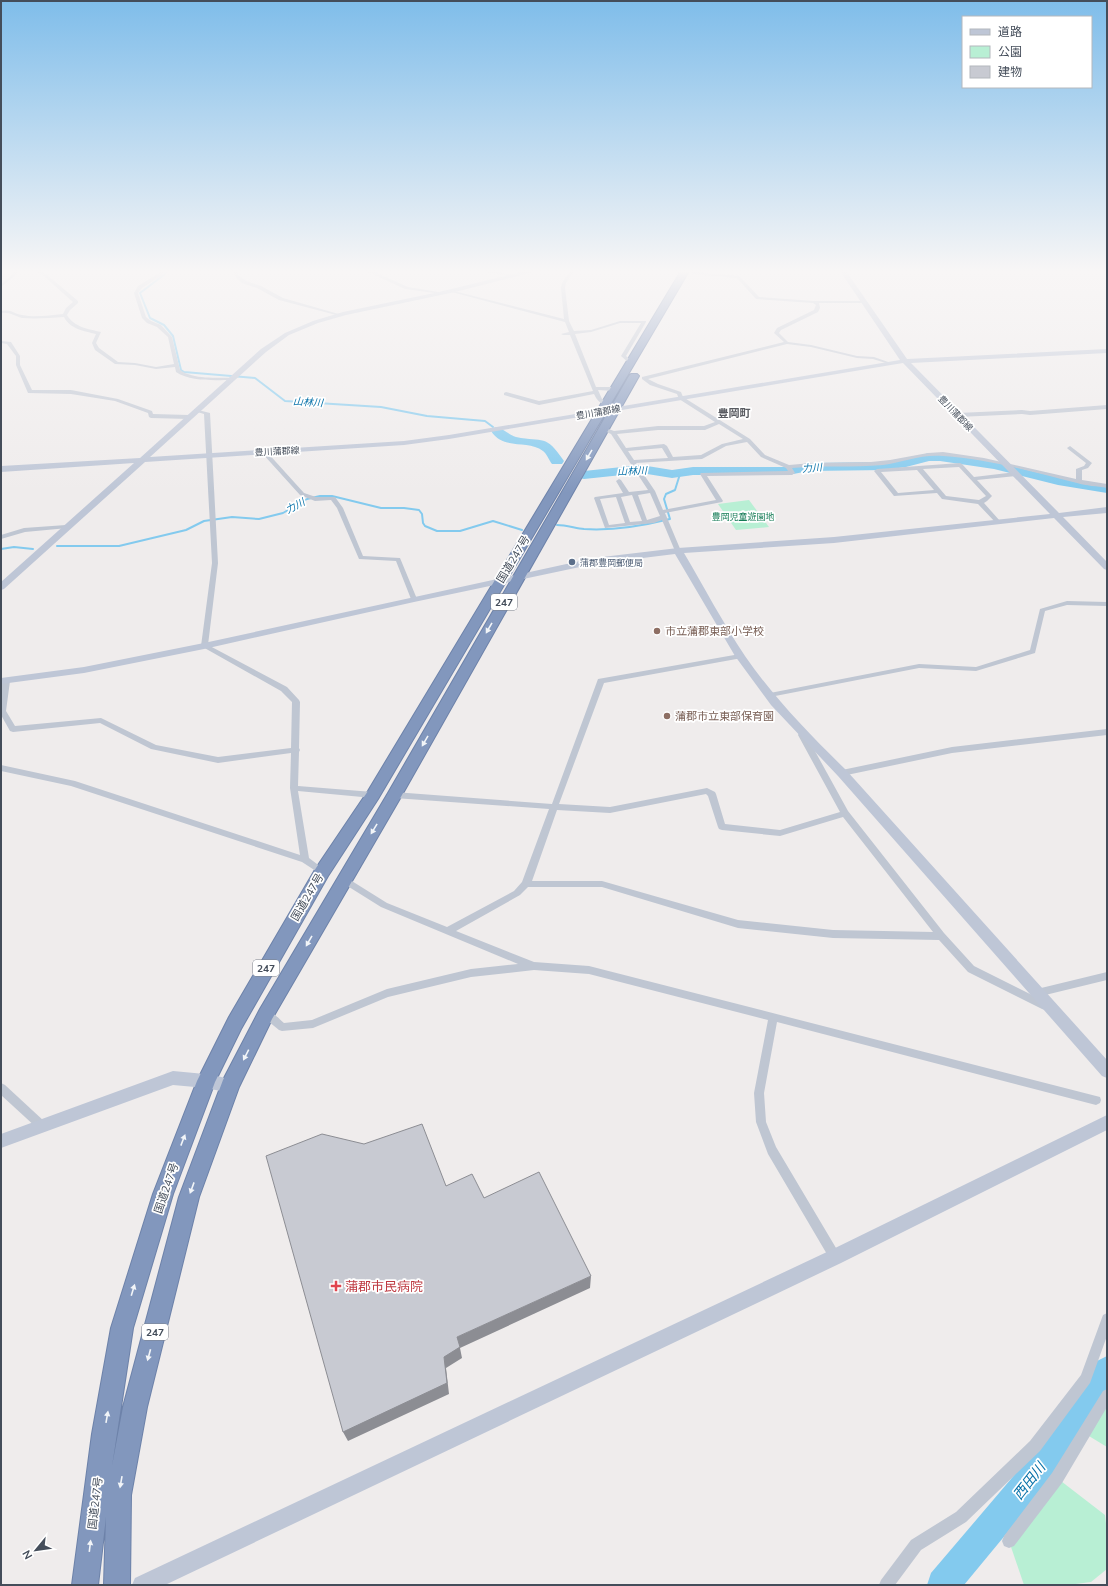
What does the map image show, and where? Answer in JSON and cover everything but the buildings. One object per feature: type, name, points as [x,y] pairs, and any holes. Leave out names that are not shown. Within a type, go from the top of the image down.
[{"type":"highway","name":"国道247号","points":[[117,1585],[119,1496],[135,1407],[189,1197],[230,1086],[266,1014],[394,795],[518,578],[609,431],[607,408],[614,389],[642,345]]},
{"type":"highway","name":"国道247号","points":[[81,1584],[122,1328],[163,1194],[206,1081],[235,1023],[322,872],[373,794],[500,581],[646,345]]},
{"type":"street","points":[[10,345],[18,356],[18,365],[30,392],[71,392],[116,400],[150,412],[150,416],[189,416]]},
{"type":"street","points":[[95,345],[97,349],[117,363],[135,364],[156,368],[176,365]]},
{"type":"street","points":[[172,345],[176,365],[181,374],[188,376],[234,377]]},
{"type":"street","points":[[1,587],[189,416],[271,345]]},
{"type":"street","points":[[577,345],[600,400],[607,408]]},
{"type":"street","points":[[630,345],[623,356],[631,362]]},
{"type":"street","points":[[652,491],[597,498],[607,527],[645,522],[720,501],[702,474],[733,475],[792,473],[789,469],[763,456],[748,440],[681,398],[679,393],[649,383],[644,378],[778,345]]},
{"type":"street","points":[[803,345],[857,357],[874,358],[888,363]]},
{"type":"street","points":[[894,345],[905,361],[1107,351]]},
{"type":"street","name":"豊川蒲郡線","points":[[1,469],[404,443],[449,437],[607,408],[681,398],[905,361],[1107,567]]},
{"type":"street","points":[[506,394],[539,403],[596,390],[614,389]]},
{"type":"street","points":[[958,415],[1022,412],[1030,413],[1107,408]]},
{"type":"street","points":[[196,410],[207,413],[216,563],[204,646]]},
{"type":"street","points":[[609,431],[658,428],[705,428],[719,422]]},
{"type":"street","points":[[609,431],[626,450],[652,491],[666,515],[678,551],[740,656],[770,695],[802,735],[842,773],[1107,1071]]},
{"type":"street","points":[[633,462],[702,457],[724,445],[748,440]]},
{"type":"street","points":[[626,450],[664,446],[671,459]]},
{"type":"street","points":[[1070,448],[1089,463],[1079,469],[1079,482]]},
{"type":"street","points":[[264,452],[302,494],[311,498],[333,498],[340,508],[361,558],[398,559],[414,599]]},
{"type":"street","points":[[789,469],[808,464],[881,463],[930,454],[958,456],[1011,469],[1107,486]]},
{"type":"street","points":[[918,468],[938,491],[944,498],[980,502],[989,496],[960,464],[877,471],[896,495],[938,491]]},
{"type":"street","points":[[973,479],[1011,469]]},
{"type":"street","points":[[619,481],[627,494]]},
{"type":"street","points":[[634,493],[645,522]]},
{"type":"street","points":[[618,495],[628,524]]},
{"type":"street","points":[[980,502],[998,522]]},
{"type":"street","points":[[296,750],[218,760],[154,747],[101,720],[14,729],[2,711],[3,681],[84,670],[204,646],[414,599],[594,561],[678,551],[834,540],[1107,510]]},
{"type":"street","points":[[1,537],[24,530],[66,527]]},
{"type":"street","points":[[770,695],[919,666],[976,669],[1033,651],[1042,610],[1067,603],[1107,604]]},
{"type":"street","points":[[204,646],[284,689],[296,702],[294,788],[305,860]]},
{"type":"street","points":[[447,931],[517,894],[526,884],[601,680],[740,656]]},
{"type":"street","points":[[842,773],[952,750],[1107,732]]},
{"type":"street","points":[[802,735],[845,813],[941,936],[971,970],[1051,1009]]},
{"type":"street","points":[[1,768],[72,783],[305,860],[322,872]]},
{"type":"street","points":[[294,788],[373,794]]},
{"type":"street","points":[[394,795],[610,810],[706,791],[712,794],[722,827],[780,833],[845,813]]},
{"type":"street","points":[[344,880],[384,905],[534,966]]},
{"type":"street","points":[[526,884],[602,884],[738,924],[833,934],[941,936]]},
{"type":"street","points":[[266,1014],[282,1027],[313,1024],[387,993],[471,973],[534,966],[589,970],[1096,1100]]},
{"type":"street","points":[[1037,993],[1107,976]]},
{"type":"street","points":[[773,1017],[759,1092],[761,1122],[772,1150],[835,1257]]},
{"type":"street","points":[[1,1141],[173,1078],[206,1081],[230,1086]]},
{"type":"street","points":[[1,1088],[42,1125]]},
{"type":"street","points":[[142,1585],[835,1257],[1107,1122]]},
{"type":"street","points":[[886,1585],[916,1545],[961,1517],[1035,1446],[1086,1379],[1107,1319]]},
{"type":"street","points":[[1009,1541],[1057,1478],[1107,1395]]},
{"type":"green space","name":"豊岡児童遊園地","points":[[749,500],[769,527],[736,530],[718,504]]},
{"type":"green space","points":[[1107,1395],[1107,1447],[1084,1433]]},
{"type":"green space","points":[[1057,1478],[1105,1515],[1107,1532],[1107,1569],[1091,1582],[1068,1585],[1024,1585],[1009,1541]]},
{"type":"waterway","name":"山林川","points":[[175,345],[181,370],[184,372],[255,378],[285,401],[381,407],[427,416],[485,421],[493,427]]},
{"type":"waterway","name":"山林川","points":[[497,431],[511,440],[543,445],[552,452],[557,461]]},
{"type":"waterway","name":"力川","points":[[584,475],[641,469],[672,474],[693,471],[788,471],[809,467],[885,466],[906,463],[929,457],[940,457],[994,465],[1058,481],[1107,489]]},
{"type":"waterway","name":"力川","points":[[557,525],[584,529],[617,529],[670,519],[664,499],[666,494],[675,490],[680,474]]},
{"type":"waterway","name":"力川","points":[[57,546],[119,546],[186,530],[204,521],[232,517],[259,519],[283,513],[307,499],[320,496],[332,496],[381,508],[404,508],[419,510],[422,514],[423,523],[425,526],[437,531],[460,531],[493,521],[522,530]]},
{"type":"waterway","name":"力川","points":[[1,549],[14,547],[33,549]]},
{"type":"waterway","name":"西田川","points":[[943,1585],[1034,1476],[1101,1383],[1107,1371]]},
{"type":"place","name":"蒲郡豊岡郵便局","points":[[572,562]]},
{"type":"place","name":"市立蒲郡東部小学校","points":[[657,631]]},
{"type":"place","name":"蒲郡市立東部保育園","points":[[667,716]]},
{"type":"place","name":"蒲郡市民病院","points":[[336,1286]]},
{"type":"district","name":"豊岡町","points":[[734,413]]}]
